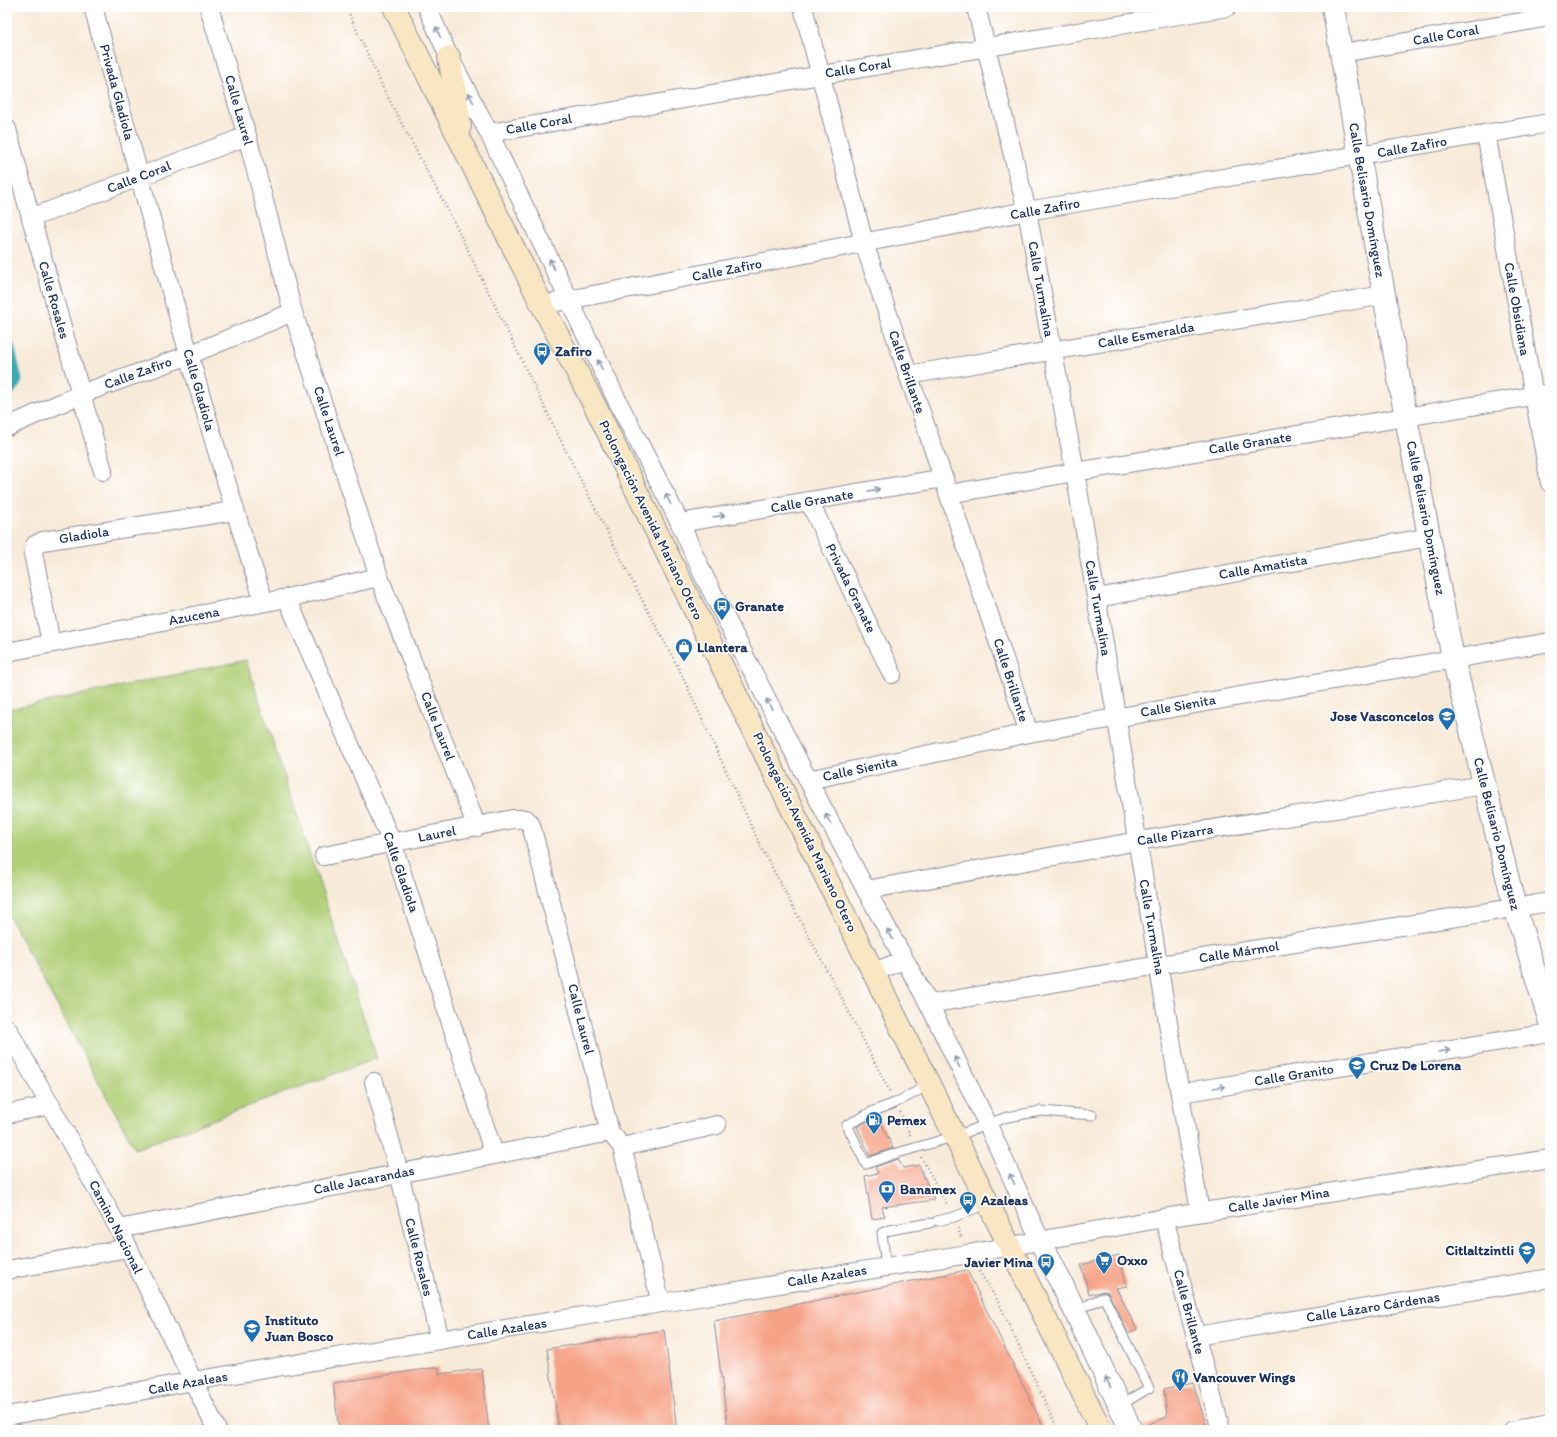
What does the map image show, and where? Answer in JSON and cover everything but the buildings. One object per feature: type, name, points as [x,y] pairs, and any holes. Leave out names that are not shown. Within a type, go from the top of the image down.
[{"type":"main road","name":"Prolongación Avenida Mariano Otero","points":[[394,7],[542,305],[600,417],[1101,1430]]},
{"type":"main road","points":[[449,57],[456,97],[461,141]]},
{"type":"street","name":"Privada Gladiola","points":[[93,7],[140,176]]},
{"type":"street","name":"Calle Laurel","points":[[209,7],[247,136],[293,312],[380,577],[477,827]]},
{"type":"street","points":[[427,7],[449,57],[490,133],[568,300]]},
{"type":"street","name":"Calle Brillante","points":[[804,7],[864,243],[1029,733]]},
{"type":"street","name":"Calle Turmalina","points":[[976,7],[1027,212],[1053,351],[1097,598],[1200,1212]]},
{"type":"street","name":"Calle Coral","points":[[490,133],[821,75],[1227,7]]},
{"type":"street","name":"Calle Belisario Domínguez","points":[[1333,7],[1406,418],[1453,658],[1515,908],[1550,1022]]},
{"type":"street","name":"Calle Coral","points":[[1342,53],[1550,17]]},
{"type":"street","name":"Calle Zafiro","points":[[542,305],[1027,212],[1550,123]]},
{"type":"street","name":"Calle Rosales","points":[[7,129],[103,471]]},
{"type":"street","name":"Calle Obsidiana","points":[[1486,134],[1542,394],[1550,483]]},
{"type":"street","name":"Calle Coral","points":[[31,218],[247,136]]},
{"type":"street","name":"Calle Gladiola","points":[[140,176],[234,511],[264,602]]},
{"type":"street","points":[[507,235],[533,224]]},
{"type":"street","name":"Calle Esmeralda","points":[[908,375],[1384,295]]},
{"type":"street","name":"Prolongación Avenida Mariano Otero","points":[[568,300],[680,523],[702,572],[808,780],[904,960],[930,1004],[988,1125],[1040,1240]]},
{"type":"street","name":"Calle Zafiro","points":[[7,427],[81,394],[189,355],[293,312]]},
{"type":"street","name":"Calle Granate","points":[[680,523],[809,501],[1075,472],[1406,418],[1542,394]]},
{"type":"street","name":"Privada Granate","points":[[809,501],[892,674]]},
{"type":"street","name":"Gladiola","points":[[52,644],[33,553],[35,545],[43,541],[234,511]]},
{"type":"street","name":"Calle Amatista","points":[[1097,598],[1429,537]]},
{"type":"street","name":"Azucena","points":[[7,652],[287,598],[380,577]]},
{"type":"street","name":"Calle Gladiola","points":[[287,598],[392,843],[494,1154]]},
{"type":"street","name":"Calle Sienita","points":[[808,780],[1029,733],[1550,642]]},
{"type":"street","name":"Calle Pizarra","points":[[866,890],[1138,841],[1484,785]]},
{"type":"street","name":"Laurel","points":[[324,856],[513,819],[526,819]]},
{"type":"street","name":"Calle Laurel","points":[[526,819],[531,825],[534,833],[610,1132],[622,1147],[661,1303]]},
{"type":"street","name":"Calle Mármol","points":[[930,1004],[1159,965],[1550,902]]},
{"type":"street","points":[[874,972],[904,960]]},
{"type":"street","name":"Camino Nacional","points":[[7,1028],[119,1229],[217,1430]]},
{"type":"street","name":"Calle Granito","points":[[1180,1093],[1550,1033]]},
{"type":"street","name":"Calle Rosales","points":[[374,1082],[399,1174],[440,1340]]},
{"type":"street","points":[[7,1114],[50,1105]]},
{"type":"street","points":[[622,1147],[717,1125]]},
{"type":"street","name":"Calle Jacarandas","points":[[119,1229],[610,1132]]},
{"type":"street","name":"Calle Javier Mina","points":[[1009,1246],[1200,1212],[1550,1159]]},
{"type":"street","name":"Calle Brillante","points":[[1164,1218],[1221,1430]]},
{"type":"street","points":[[1040,1240],[1131,1430]]},
{"type":"street","name":"Calle Azaleas","points":[[7,1416],[193,1381],[661,1303],[968,1254],[1009,1246]]},
{"type":"street","points":[[7,1270],[128,1248]]},
{"type":"street","name":"Calle Lázaro Cárdenas","points":[[1196,1336],[1550,1278]]},
{"type":"street","points":[[1513,1430],[1550,1424]]},
{"type":"lane","points":[[930,1084],[895,1103],[874,1111],[847,1125],[866,1164],[894,1154],[956,1136],[1007,1117],[1041,1111],[1092,1115]]},
{"type":"lane","points":[[886,1267],[882,1233],[954,1217],[988,1203]]},
{"type":"lane","points":[[1075,1311],[1104,1297],[1150,1388],[1119,1406]]},
{"type":"path","points":[[346,7],[384,90],[452,218],[576,469],[678,669],[761,847],[835,984],[916,1148],[954,1217],[968,1254],[999,1303],[1058,1430]]},
{"type":"green space","points":[[246,660],[377,1058],[135,1149],[7,913],[7,710]]},
{"type":"waterway","points":[[7,349],[14,380],[7,389]]},
{"type":"place","name":"Zafiro","points":[[542,366]]},
{"type":"place","name":"Granate","points":[[722,621]]},
{"type":"place","name":"Llantera","points":[[684,662]]},
{"type":"place","name":"Jose Vasconcelos","points":[[1447,731]]},
{"type":"place","name":"Cruz De Lorena","points":[[1357,1080]]},
{"type":"place","name":"Pemex","points":[[874,1135]]},
{"type":"place","name":"Banamex","points":[[887,1204]]},
{"type":"place","name":"Azaleas","points":[[968,1215]]},
{"type":"place","name":"Citlaltzintli","points":[[1527,1265]]},
{"type":"place","name":"Oxxo","points":[[1104,1275]]},
{"type":"place","name":"Javier Mina","points":[[1046,1277]]},
{"type":"place","name":"Instituto Juan Bosco","points":[[252,1343]]},
{"type":"place","name":"Vancouver Wings","points":[[1180,1392]]}]
